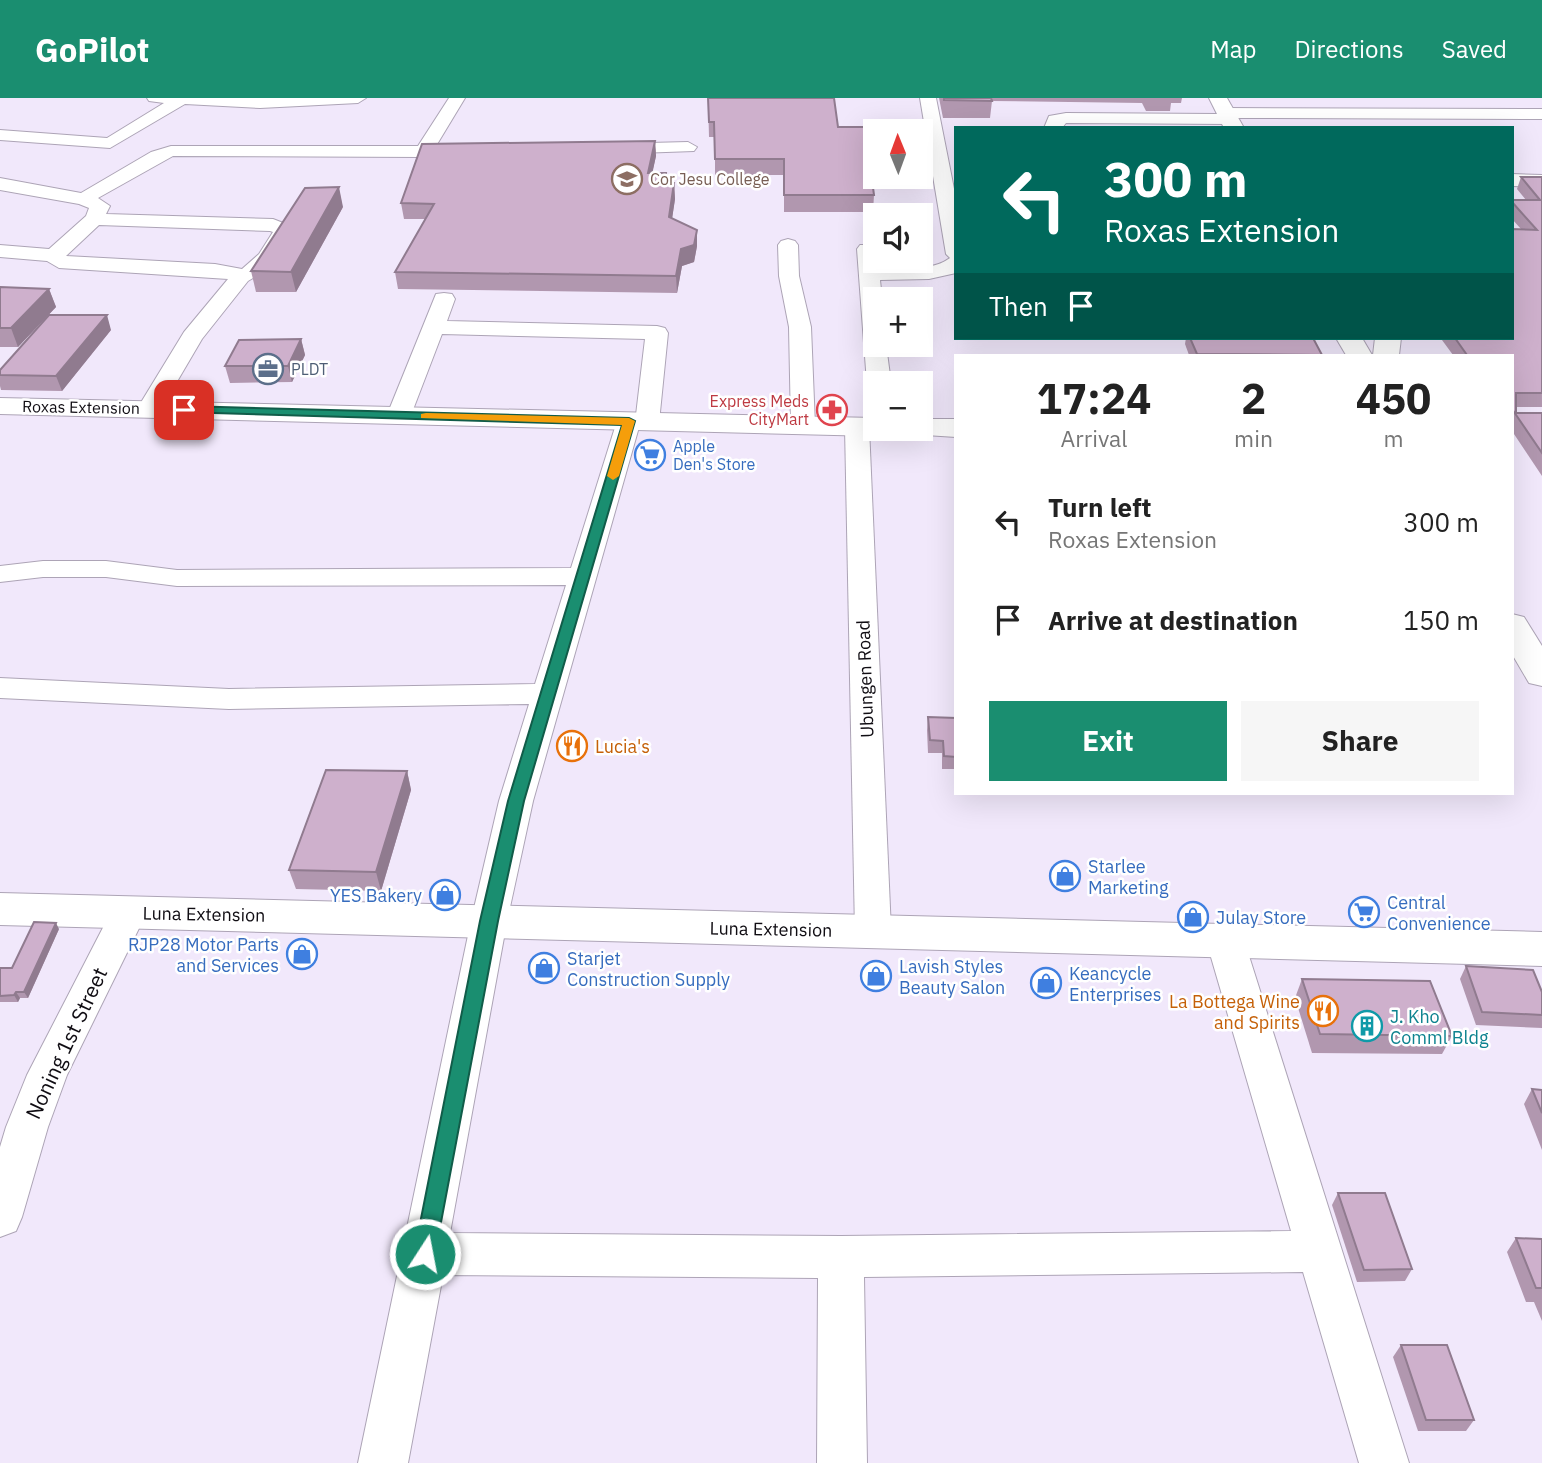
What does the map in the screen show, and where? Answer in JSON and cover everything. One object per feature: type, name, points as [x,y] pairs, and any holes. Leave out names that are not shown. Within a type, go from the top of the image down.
[{"type":"main road","name":"Roxas Extension","points":[[0,406],[863,427]]},
{"type":"main road","points":[[933,428],[954,428]]},
{"type":"main road","points":[[1514,627],[1542,675]]},
{"type":"main road","name":"Luna Extension","points":[[0,909],[1542,948]]},
{"type":"street","points":[[155,98],[260,103],[358,98]]},
{"type":"street","points":[[423,152],[457,98]]},
{"type":"street","points":[[928,98],[954,243]]},
{"type":"street","points":[[1386,98],[1407,126]]},
{"type":"street","points":[[0,135],[110,143],[181,100]]},
{"type":"street","points":[[1054,126],[1055,120],[1066,118],[1397,113],[1542,114]]},
{"type":"street","points":[[590,149],[688,147]]},
{"type":"street","points":[[85,199],[157,156],[171,151],[479,151]]},
{"type":"street","points":[[1514,180],[1542,181]]},
{"type":"street","points":[[0,184],[85,199],[100,206],[93,219],[55,256],[0,251]]},
{"type":"street","points":[[93,219],[273,225],[284,230],[259,265],[247,276],[241,277],[192,337],[149,409]]},
{"type":"street","points":[[788,245],[789,276],[799,312],[803,426]]},
{"type":"street","points":[[55,256],[59,262],[70,264],[223,271],[239,274],[241,277]]},
{"type":"street","points":[[870,287],[869,274],[941,271],[948,270],[954,264]]},
{"type":"street","points":[[398,415],[444,299]]},
{"type":"street","points":[[383,1463],[489,921],[516,801],[584,576],[638,421],[657,332],[432,327]]},
{"type":"street","name":"Ubungen Road","points":[[866,441],[873,931]]},
{"type":"street","points":[[0,574],[43,569],[106,569],[177,578],[584,576]]},
{"type":"street","points":[[0,688],[242,699],[549,694]]},
{"type":"street","name":"Noning 1st Street","points":[[0,1217],[27,1127],[47,1075],[130,912]]},
{"type":"street","points":[[1225,940],[1384,1463]]},
{"type":"street","points":[[425,1254],[841,1257],[1318,1251]]},
{"type":"street","points":[[841,1257],[842,1463]]},
{"type":"building","points":[[708,98],[834,98],[838,127],[863,127],[863,189],[873,189],[874,195],[784,195],[784,159],[715,159],[714,122],[709,122]]},
{"type":"building","points":[[991,98],[992,101],[944,100]]},
{"type":"building","points":[[655,141],[648,173],[666,173],[665,183],[674,183],[669,217],[697,230],[694,245],[681,249],[676,276],[395,272],[434,204],[401,203],[422,144]]},
{"type":"building","points":[[1521,177],[1542,177],[1542,393],[1516,393],[1516,413],[1542,413],[1542,453],[1514,412],[1514,354],[1466,354],[1456,340],[1514,340],[1514,229],[1537,230],[1514,204],[1514,200],[1540,200]]},
{"type":"building","points":[[339,187],[291,272],[251,271],[305,188]]},
{"type":"building","points":[[0,287],[49,289],[11,328],[0,328]]},
{"type":"building","points":[[49,315],[107,315],[56,376],[0,375],[0,370]]},
{"type":"building","points":[[301,339],[288,366],[225,366],[239,340]]},
{"type":"building","points":[[1191,340],[1314,340],[1321,354],[1197,354]]},
{"type":"building","points":[[928,717],[954,718],[954,757],[944,756],[943,741],[930,740]]},
{"type":"building","points":[[326,770],[407,771],[376,872],[289,870]]},
{"type":"building","points":[[34,922],[56,923],[24,992],[0,996],[0,968],[12,968]]},
{"type":"building","points":[[1466,966],[1533,970],[1542,992],[1542,1015],[1482,1012]]},
{"type":"building","points":[[1302,979],[1430,981],[1452,1036],[1320,1034]]},
{"type":"building","points":[[1532,1089],[1542,1090],[1542,1113]]},
{"type":"building","points":[[1338,1193],[1385,1193],[1412,1269],[1364,1270]]},
{"type":"building","points":[[1516,1238],[1542,1239],[1542,1288],[1536,1288]]},
{"type":"building","points":[[1401,1345],[1447,1345],[1474,1420],[1426,1420]]},
{"type":"slow traffic","points":[[426,416],[629,421],[613,476]]},
{"type":"place","name":"Cor Jesu College","points":[[627,179]]},
{"type":"place","name":"PLDT","points":[[268,369]]},
{"type":"place","name":"Express Meds CityMart","points":[[832,410]]},
{"type":"place","name":"Apple Den's Store","points":[[650,455]]},
{"type":"place","name":"Lucia's","points":[[572,746]]},
{"type":"place","name":"Starlee Marketing","points":[[1065,876]]},
{"type":"place","name":"YES Bakery","points":[[445,895]]},
{"type":"place","name":"Central Convenience","points":[[1364,912]]},
{"type":"place","name":"Julay Store","points":[[1193,917]]},
{"type":"place","name":"RJP28 Motor Parts and Services","points":[[302,954]]},
{"type":"place","name":"Starjet Construction Supply","points":[[544,968]]},
{"type":"place","name":"Lavish Styles Beauty Salon","points":[[876,976]]},
{"type":"place","name":"Keancycle Enterprises","points":[[1046,983]]},
{"type":"place","name":"La Bottega Wine and Spirits","points":[[1323,1011]]},
{"type":"place","name":"J. Kho Comml Bldg","points":[[1367,1026]]},
{"type":"route","points":[[184,410],[629,421],[516,801],[489,921],[425,1254]]}]
